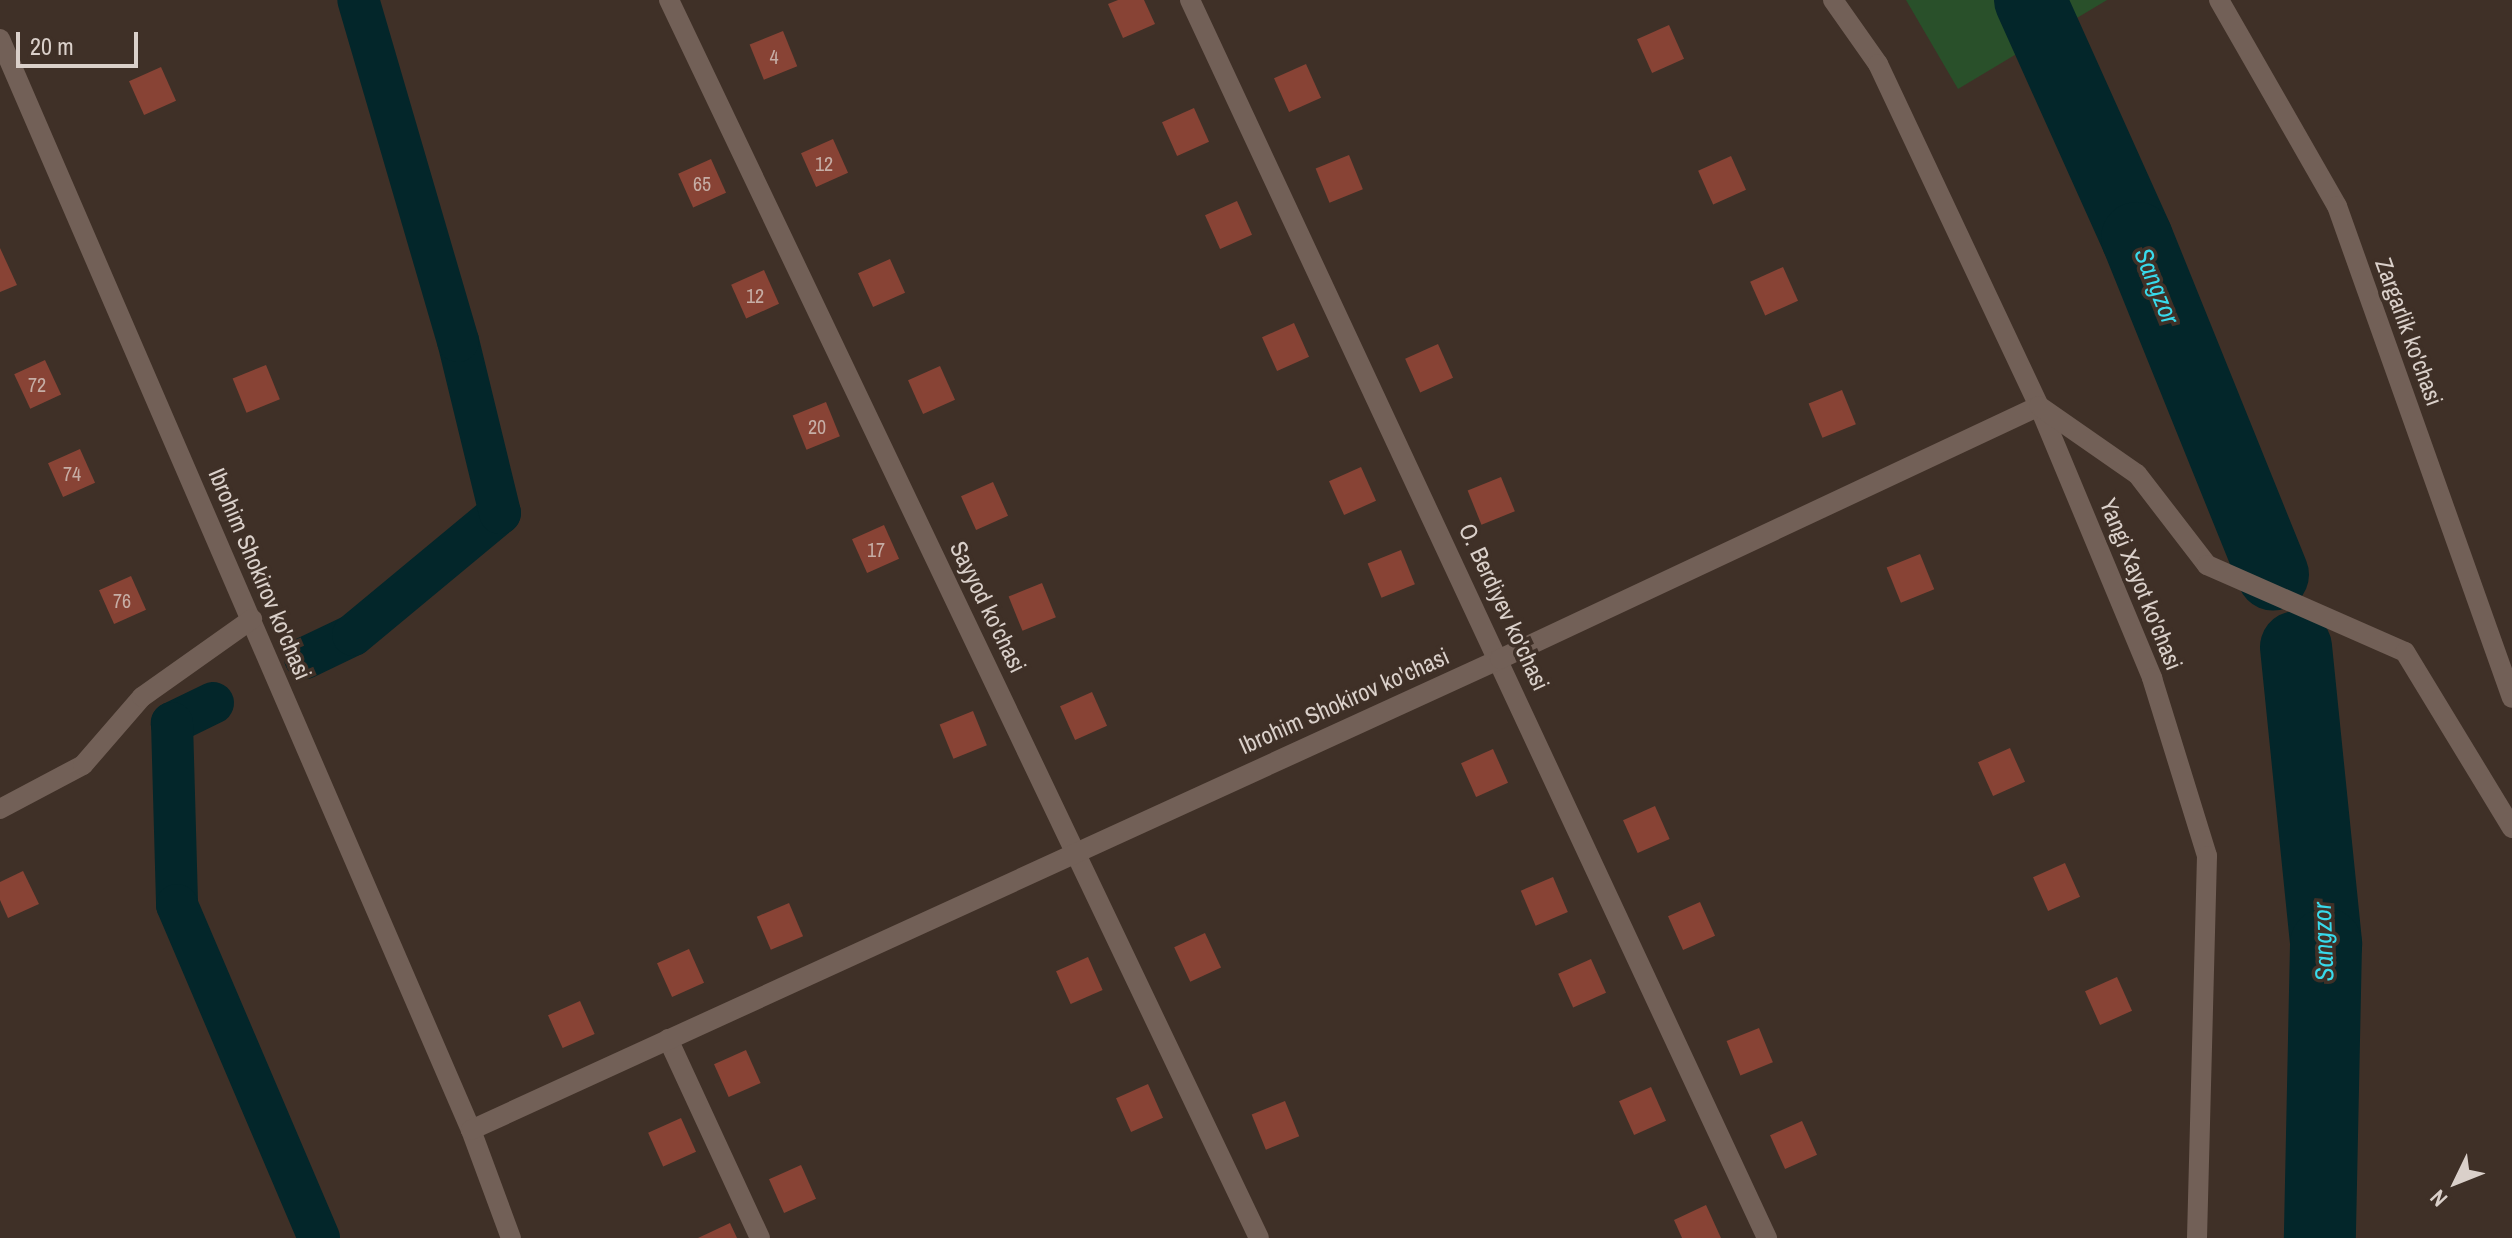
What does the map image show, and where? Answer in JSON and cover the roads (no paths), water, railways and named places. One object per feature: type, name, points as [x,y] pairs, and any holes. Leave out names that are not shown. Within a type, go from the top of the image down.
[{"type":"street","name":"Sayyod ko'chasi","points":[[669,0],[1259,1238]]},
{"type":"street","name":"O. Berdiyev ko'chasi","points":[[1190,0],[1500,659],[1767,1238]]},
{"type":"street","name":"Yangi Xayot ko'chasi","points":[[1833,0],[1878,64],[2039,406],[2152,678],[2207,856],[2197,1238]]},
{"type":"street","name":"Zargarlik ko'chasi","points":[[2219,0],[2337,206],[2512,698]]},
{"type":"street","name":"Ibrohim Shokirov ko'chasi","points":[[0,39],[471,1130],[511,1238]]},
{"type":"street","name":"Ibrohim Shokirov ko'chasi","points":[[471,1130],[1500,659],[2039,406]]},
{"type":"street","points":[[2039,406],[2137,474],[2207,565],[2405,652],[2512,828]]},
{"type":"street","points":[[0,809],[83,765],[142,697],[252,619]]},
{"type":"street","points":[[668,1039],[760,1238]]},
{"type":"waterway","points":[[305,658],[353,635],[500,513],[458,341],[358,0]]},
{"type":"waterway","name":"Sangzor","points":[[2030,0],[2137,238],[2273,575]]},
{"type":"waterway","name":"Sangzor","points":[[2296,647],[2326,944],[2320,1238]]},
{"type":"waterway","points":[[213,703],[172,723],[177,905],[319,1238]]}]
